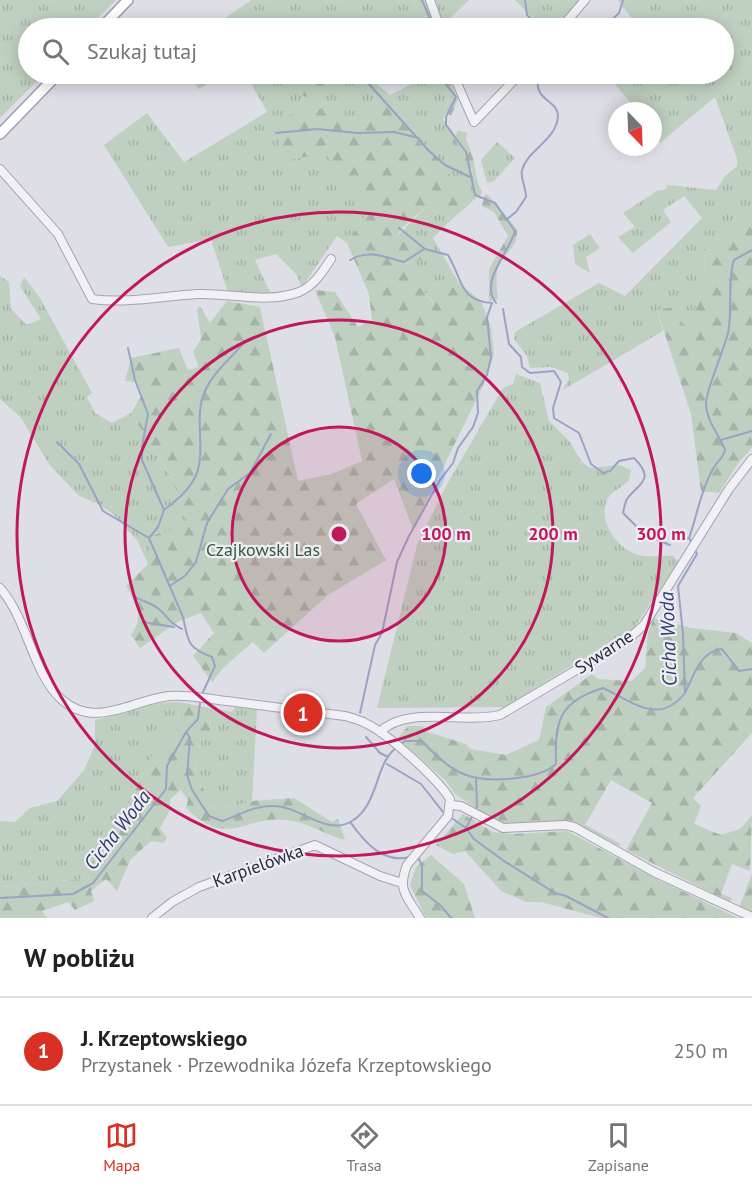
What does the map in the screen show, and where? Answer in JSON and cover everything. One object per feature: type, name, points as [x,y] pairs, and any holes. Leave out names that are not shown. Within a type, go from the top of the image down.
[{"type":"main road","points":[[111,18],[128,0]]},
{"type":"main road","points":[[0,134],[48,84]]},
{"type":"street","points":[[430,0],[436,18]]},
{"type":"street","points":[[570,18],[585,0]]},
{"type":"street","points":[[457,84],[474,122],[510,84]]},
{"type":"street","points":[[0,169],[58,234],[92,298],[155,300],[200,294],[284,296],[302,291],[316,279],[331,259]]},
{"type":"street","name":"Sywarne","points":[[380,732],[389,723],[400,720],[483,719],[500,715],[627,640],[644,625],[729,489],[752,459]]},
{"type":"street","points":[[0,588],[18,615],[52,688],[67,704],[78,709],[102,714],[150,699],[182,695],[345,716],[380,732],[438,783],[450,799],[451,812],[407,865],[402,883],[404,893],[420,918]]},
{"type":"street","points":[[451,805],[461,806],[503,828],[565,825],[574,827],[654,872],[752,917]]},
{"type":"street","name":"Karpielówka","points":[[152,918],[172,902],[199,887],[315,846],[380,876],[402,883]]},
{"type":"green space","points":[[0,0],[116,0],[98,18],[18,18],[18,84],[34,84],[0,118]]},
{"type":"green space","points":[[251,0],[414,0],[420,18],[225,18]]},
{"type":"green space","points":[[414,0],[427,0],[433,18],[420,18]]},
{"type":"green space","points":[[432,0],[469,0],[450,18],[439,18]]},
{"type":"green space","points":[[515,0],[582,0],[567,18],[533,18]]},
{"type":"green space","points":[[618,0],[752,0],[752,216],[704,249],[705,281],[689,328],[657,310],[663,331],[563,390],[569,379],[568,373],[551,367],[530,368],[527,356],[514,339],[515,332],[599,283],[625,296],[702,218],[684,196],[663,210],[671,222],[633,253],[618,237],[635,227],[623,213],[657,191],[666,189],[667,185],[716,190],[725,176],[737,166],[737,159],[715,97],[662,141],[662,102],[630,102],[615,84],[734,84],[734,18],[632,18]]},
{"type":"green space","points":[[195,84],[207,84],[199,89]]},
{"type":"green space","points":[[252,84],[377,84],[390,95],[350,120],[280,141],[278,162],[325,152],[362,201],[367,213],[347,243],[337,236],[302,287],[296,274],[276,254],[255,260],[271,294],[228,292],[211,239],[168,247],[104,145],[147,113],[184,162],[267,112]]},
{"type":"green space","points":[[301,84],[324,84],[323,90],[305,97],[296,89]]},
{"type":"green space","points":[[411,84],[441,84],[446,89],[450,100],[444,109],[447,112],[443,119],[456,136],[454,141],[471,167],[478,196],[466,207],[452,177],[438,159],[420,144],[390,95]]},
{"type":"green space","points":[[441,84],[451,84],[458,99],[451,116],[444,110],[450,100],[446,89]]},
{"type":"green space","name":"Czajkowski Las","points":[[390,95],[420,144],[438,159],[452,177],[466,207],[451,220],[427,206],[402,228],[395,239],[413,237],[429,251],[406,273],[433,302],[459,283],[481,301],[491,328],[494,355],[483,386],[413,529],[394,479],[356,504],[386,560],[328,595],[264,653],[253,642],[224,667],[212,682],[193,656],[214,633],[201,613],[179,621],[140,648],[131,635],[138,622],[138,610],[126,586],[148,564],[150,536],[190,525],[170,475],[131,413],[142,395],[137,382],[125,381],[131,358],[179,348],[188,370],[199,367],[193,352],[201,339],[197,309],[200,306],[210,323],[227,301],[260,307],[298,481],[332,474],[362,461],[335,337],[315,290],[335,292],[358,327],[372,320],[369,294],[347,243],[367,213],[362,201],[325,153],[278,162],[281,117],[328,107],[350,120]]},
{"type":"green space","points":[[458,130],[467,133],[466,140],[482,192],[479,197],[475,193],[472,168],[467,173],[462,167],[462,155],[453,141]]},
{"type":"green space","points":[[497,142],[515,158],[494,181],[487,183],[481,160]]},
{"type":"green space","points":[[487,194],[517,229],[516,241],[498,268],[496,280],[498,299],[489,301],[489,269],[508,236],[494,212],[482,206],[484,196]]},
{"type":"green space","points":[[427,206],[451,220],[433,238],[459,283],[434,302],[405,273],[429,251],[394,239]]},
{"type":"green space","points":[[752,216],[752,448],[739,462],[719,493],[701,491],[691,414],[657,310],[674,307],[683,324],[689,327],[705,281],[704,249]]},
{"type":"green space","points":[[590,234],[600,248],[586,257],[590,273],[575,264],[573,245]]},
{"type":"green space","points":[[0,276],[9,282],[11,309],[27,325],[41,319],[20,286],[24,277],[40,298],[92,393],[87,397],[95,413],[112,423],[131,413],[170,475],[190,525],[148,564],[137,540],[114,515],[99,504],[79,496],[49,464],[21,418],[0,399]]},
{"type":"green space","points":[[516,374],[540,383],[549,421],[570,442],[581,461],[590,468],[620,465],[631,470],[629,480],[610,495],[605,507],[605,517],[613,536],[628,550],[637,554],[674,556],[678,562],[634,628],[504,707],[377,708],[417,545],[447,484],[503,388],[513,384]]},
{"type":"green space","points":[[654,618],[691,628],[736,633],[752,643],[752,733],[693,798],[701,806],[694,824],[721,835],[740,829],[752,815],[750,871],[732,864],[721,894],[732,898],[730,902],[626,850],[652,803],[611,780],[585,825],[621,844],[619,846],[572,823],[561,821],[521,825],[497,822],[456,795],[445,780],[398,738],[408,726],[423,726],[425,731],[466,744],[470,749],[506,755],[539,740],[546,707],[592,674],[598,679],[632,681],[645,668],[648,632]]},
{"type":"green space","points":[[179,702],[178,733],[156,748],[105,853],[80,879],[0,887],[0,821],[15,822],[30,808],[57,801],[84,770],[95,745],[95,720],[154,703]]},
{"type":"green space","points":[[179,702],[210,708],[211,739],[201,740],[195,770],[211,805],[228,808],[252,801],[294,798],[332,822],[338,819],[345,840],[297,822],[279,820],[228,829],[216,827],[202,821],[186,808],[188,800],[181,790],[170,799],[170,810],[160,828],[167,838],[164,843],[151,841],[130,860],[117,891],[106,879],[91,891],[94,901],[75,910],[68,902],[42,911],[47,918],[0,918],[0,887],[80,879],[105,853],[156,748],[178,733]]},
{"type":"green space","points":[[235,707],[257,709],[252,801],[228,808],[211,805],[195,770],[201,740],[211,738],[210,708],[232,712]]},
{"type":"green space","points":[[463,814],[493,832],[513,834],[567,831],[659,880],[738,918],[601,918],[541,902],[526,902],[501,891],[465,851],[453,854],[436,845]]},
{"type":"green space","points":[[431,855],[464,884],[475,918],[426,918],[410,885],[416,867]]},
{"type":"green space","points":[[752,874],[752,913],[739,907]]},
{"type":"waterway","points":[[422,0],[430,18]]},
{"type":"waterway","points":[[525,0],[527,15],[530,18]]},
{"type":"waterway","points":[[614,18],[619,13],[623,0]]},
{"type":"waterway","points":[[369,84],[428,150],[445,165],[472,178]]},
{"type":"waterway","points":[[446,84],[456,97],[446,117],[446,125],[466,152],[475,195],[495,203],[515,231],[493,276],[491,285],[496,303]]},
{"type":"waterway","points":[[507,219],[516,212],[526,197],[522,173],[525,163],[553,132],[558,116],[554,106],[541,95],[538,84]]},
{"type":"waterway","points":[[276,133],[317,129],[357,133],[394,132],[419,138]]},
{"type":"waterway","points":[[399,228],[425,249],[448,255],[468,294],[473,298],[492,303]]},
{"type":"waterway","points":[[350,260],[370,254],[404,262],[424,249]]},
{"type":"waterway","name":"Cicha Woda","points":[[692,543],[689,538],[705,485],[725,450],[710,422],[706,403],[728,333],[732,268],[734,260],[752,250]]},
{"type":"waterway","points":[[360,713],[375,645],[382,633],[397,562],[440,480],[453,463],[458,448],[473,427],[478,413],[477,391],[487,375],[491,357],[487,317],[492,303]]},
{"type":"waterway","points":[[503,309],[509,344],[521,357],[522,367],[530,373],[554,371],[561,382],[553,408],[554,418],[579,433],[591,464],[603,473],[610,471],[619,461],[634,458],[641,465],[645,476],[627,499],[623,513],[645,535],[670,545]]},
{"type":"waterway","points":[[164,510],[187,489],[198,471],[201,402],[208,384],[245,341]]},
{"type":"waterway","points":[[128,348],[135,380],[148,414],[142,460],[164,510],[158,527],[149,538],[183,617],[190,642],[197,650],[212,657],[215,666],[203,692]]},
{"type":"waterway","points":[[721,440],[752,431]]},
{"type":"waterway","points":[[171,585],[185,576],[196,562],[207,523],[228,489],[250,473],[271,434]]},
{"type":"waterway","points":[[57,442],[79,464],[103,511],[149,538]]},
{"type":"waterway","points":[[680,541],[689,538]]},
{"type":"waterway","name":"Cicha Woda","points":[[400,745],[405,741],[422,741],[448,765],[466,775],[487,779],[526,777],[538,774],[556,764],[556,736],[563,715],[577,699],[589,693],[603,688],[635,704],[656,710],[675,703],[685,693],[683,634],[678,586],[697,554],[694,548]]},
{"type":"waterway","points":[[134,596],[156,607],[182,629]]},
{"type":"waterway","points":[[143,622],[174,627]]},
{"type":"waterway","points":[[686,691],[699,664],[708,654],[715,651],[722,649],[739,671],[752,669]]},
{"type":"waterway","points":[[186,732],[198,719],[200,703]]},
{"type":"waterway","name":"Cicha Woda","points":[[0,898],[73,894],[93,883],[166,789],[167,766],[186,732],[190,738],[187,775],[192,790],[209,816],[222,821],[254,809],[274,806],[284,807],[323,823],[343,825],[361,814],[372,795],[384,763],[396,748]]},
{"type":"waterway","points":[[366,737],[380,753],[388,757]]},
{"type":"waterway","points":[[387,764],[421,784],[443,812]]},
{"type":"waterway","points":[[466,828],[477,807],[476,777]]},
{"type":"waterway","points":[[453,819],[466,828],[474,839],[504,861],[555,893],[566,896],[608,918]]},
{"type":"waterway","points":[[351,823],[362,838],[384,855],[410,857]]},
{"type":"waterway","points":[[419,859],[422,866],[422,891],[440,905],[451,918]]},
{"type":"place","name":"J. Krzeptowskiego","points":[[303,713]]}]
